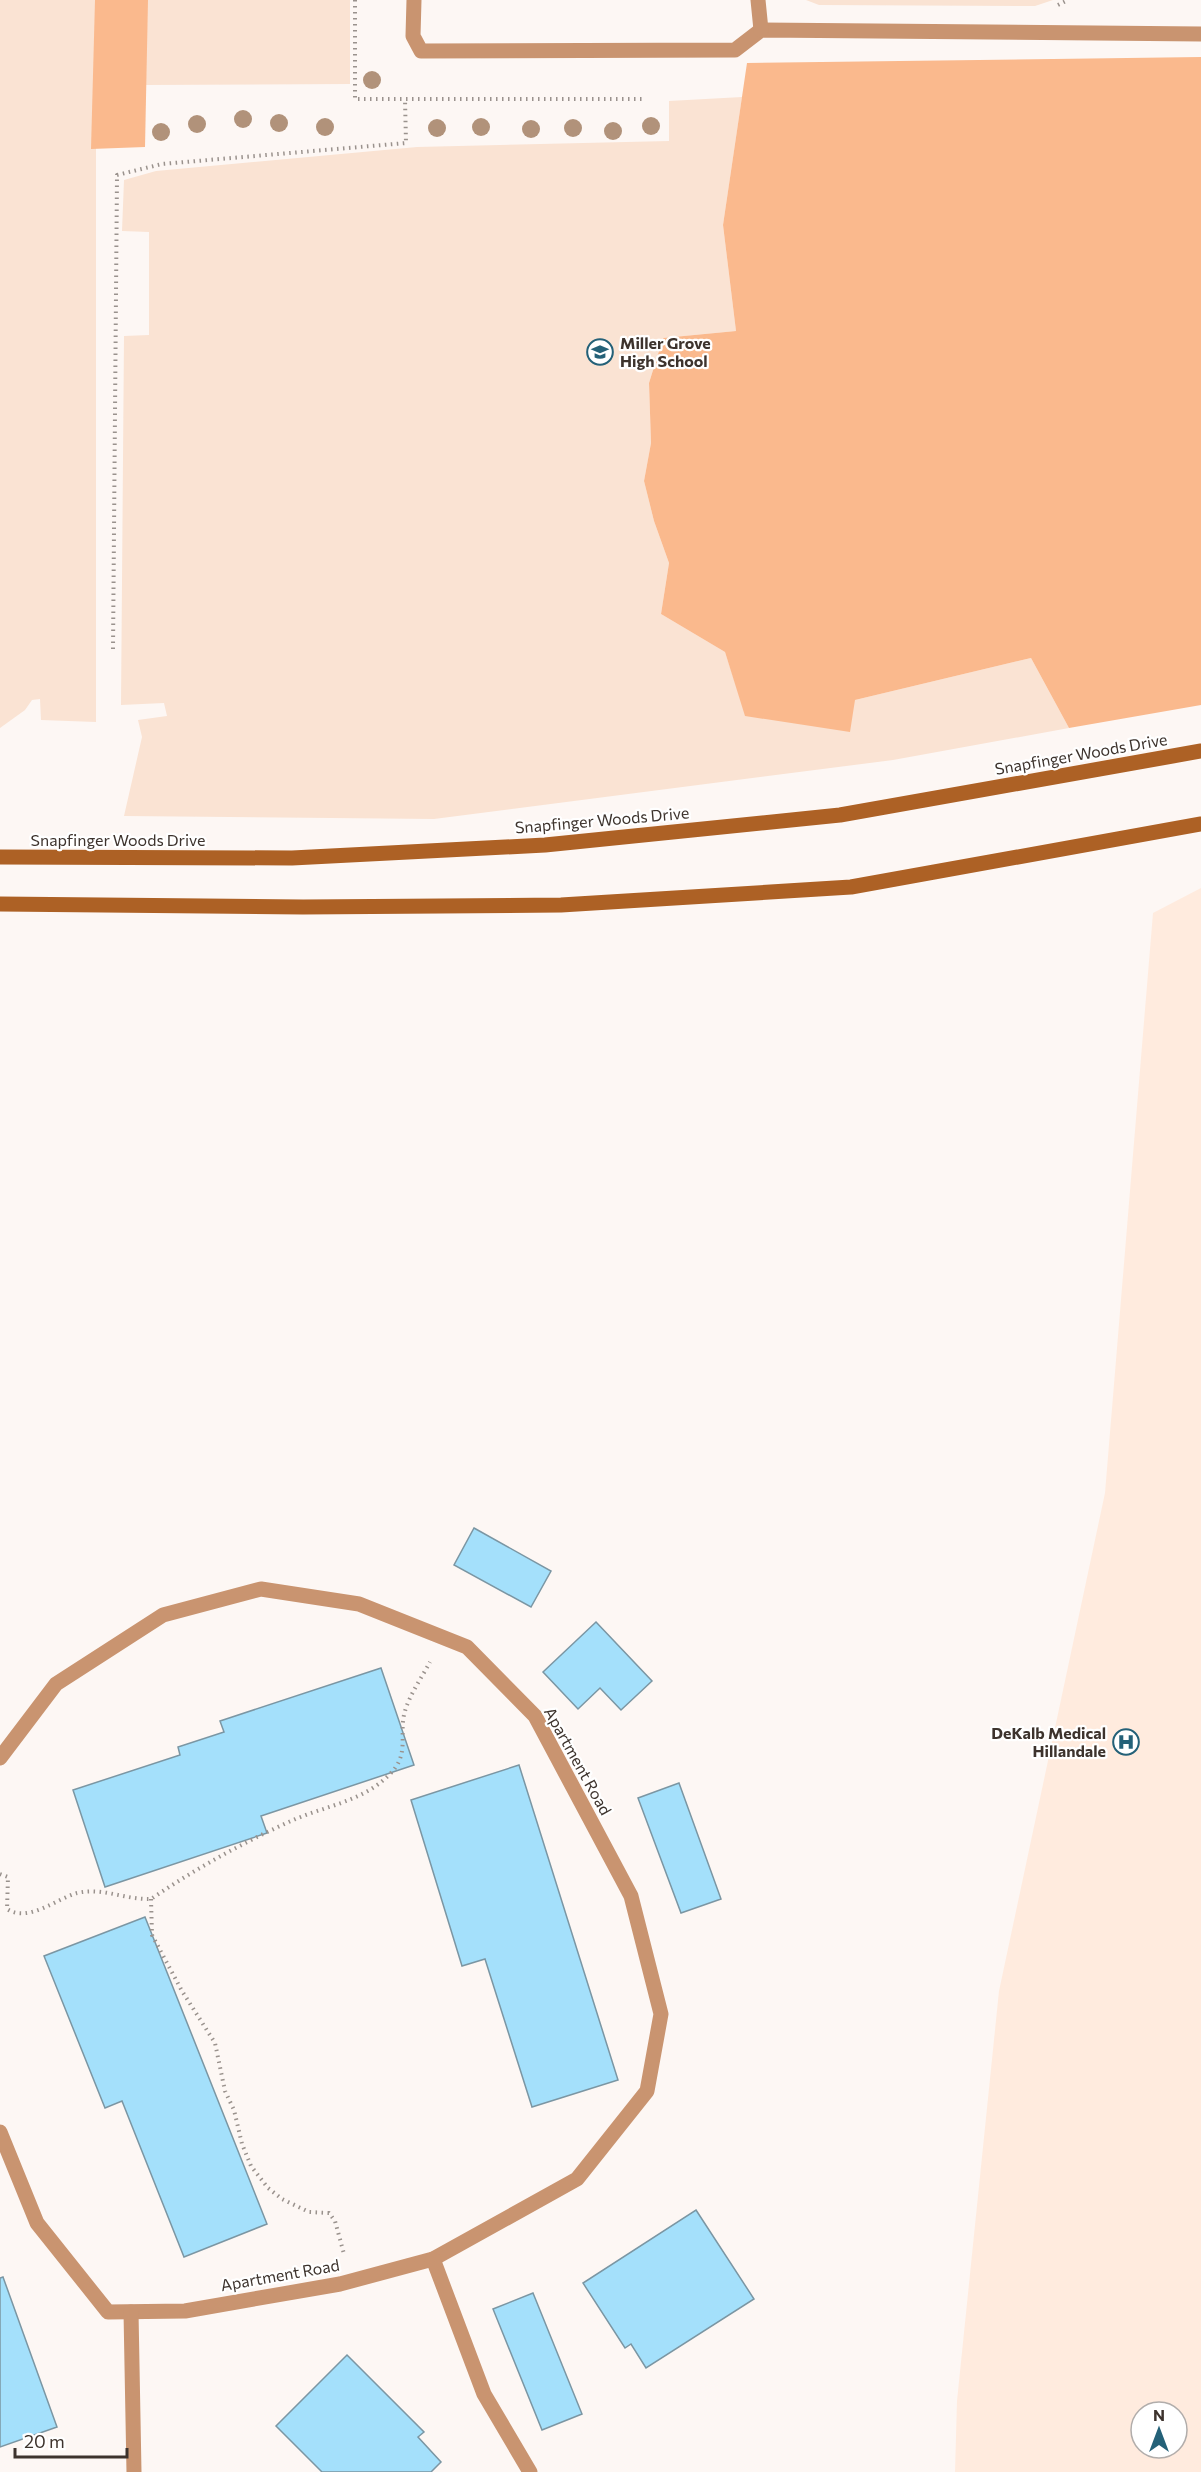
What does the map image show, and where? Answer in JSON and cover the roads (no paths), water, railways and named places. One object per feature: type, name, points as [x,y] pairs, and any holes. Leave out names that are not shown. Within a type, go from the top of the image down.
[{"type":"main road","name":"Snapfinger Woods Drive","points":[[0,857],[292,858],[545,845],[840,815],[1201,751]]},
{"type":"main road","points":[[0,904],[303,907],[561,905],[851,887],[1201,824]]},
{"type":"street","points":[[414,0],[413,36],[421,51],[735,50],[761,30],[1201,34]]},
{"type":"street","points":[[758,0],[761,30]]},
{"type":"street","name":"Apartment Road","points":[[0,1758],[56,1684],[163,1615],[261,1589],[359,1604],[467,1647],[535,1716],[632,1896],[661,2014],[646,2091],[577,2179],[433,2259],[351,2281],[185,2311],[108,2312],[37,2223],[0,2132]]},
{"type":"street","points":[[433,2259],[484,2394],[530,2472]]},
{"type":"street","points":[[131,2312],[134,2472]]},
{"type":"place","name":"Miller Grove High School","points":[[600,352]]},
{"type":"place","name":"DeKalb Medical Hillandale","points":[[1126,1742]]}]
